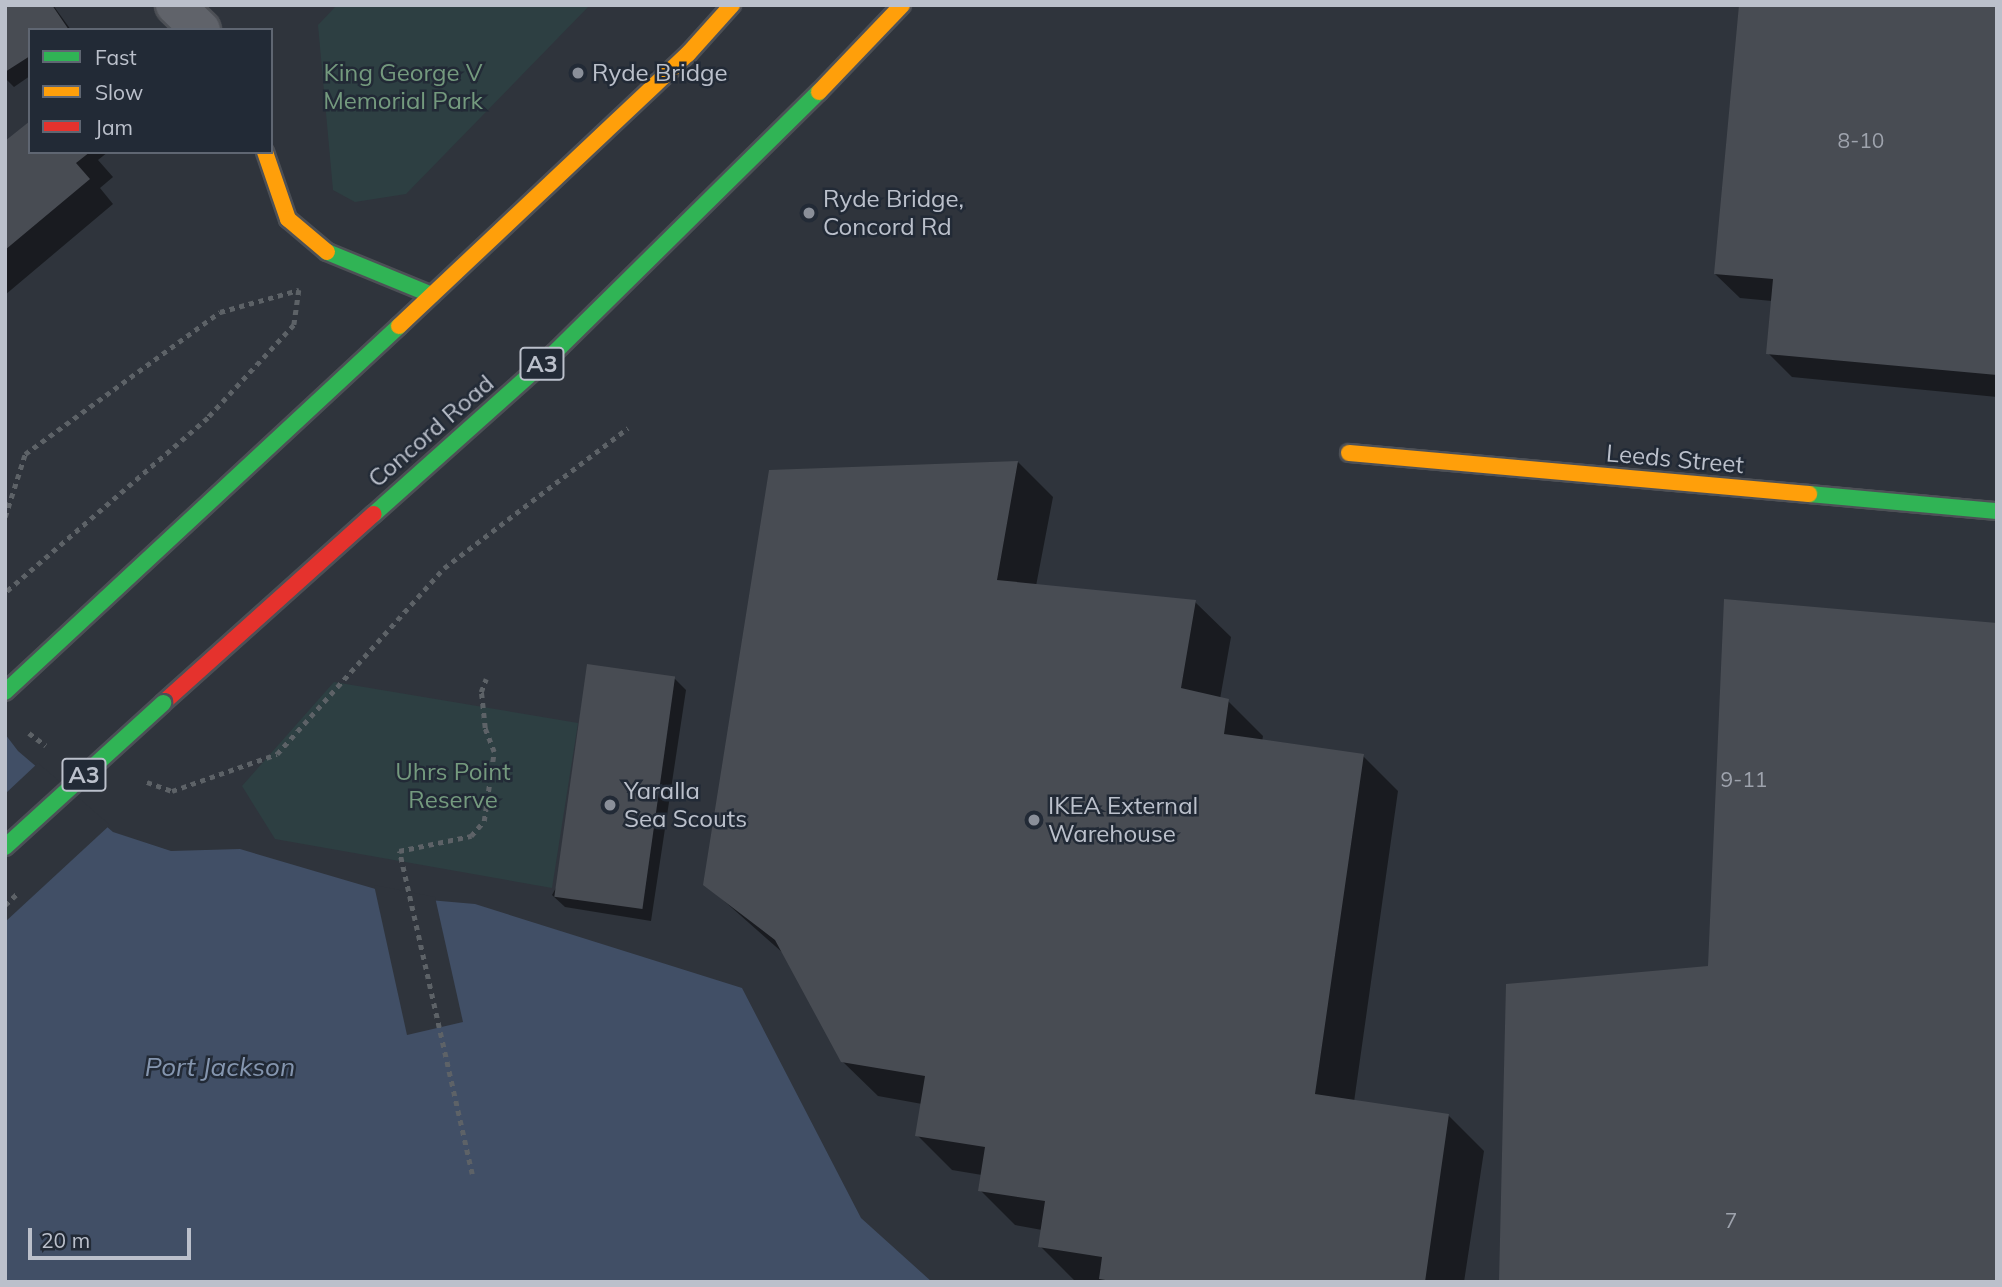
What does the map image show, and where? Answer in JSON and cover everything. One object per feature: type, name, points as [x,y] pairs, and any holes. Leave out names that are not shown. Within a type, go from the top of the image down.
[{"type":"main road","points":[[5,692],[688,54],[732,5]]},
{"type":"main road","name":"Concord Road","points":[[5,847],[553,354],[765,149],[902,5]]},
{"type":"main road","points":[[266,154],[288,219],[327,252],[432,295]]},
{"type":"main road","name":"Leeds Street","points":[[1349,453],[1997,511]]},
{"type":"street","points":[[175,5],[199,28]]},
{"type":"path","points":[[5,517],[25,454],[220,312],[299,290],[294,325],[208,418],[5,593]]},
{"type":"path","points":[[136,778],[172,791],[277,754],[444,568],[628,428]]},
{"type":"path","points":[[472,1174],[399,850],[471,836],[484,821],[494,752],[485,727],[481,692],[486,679]]},
{"type":"path","points":[[22,723],[38,743],[50,748]]},
{"type":"green space","name":"King George V Memorial Park","points":[[337,5],[590,5],[406,194],[355,202],[333,190],[318,25]]},
{"type":"green space","name":"Uhrs Point Reserve","points":[[334,682],[578,723],[552,888],[275,839],[242,786]]},
{"type":"water","name":"Port Jackson","points":[[5,734],[18,751],[113,832],[171,851],[240,849],[406,898],[475,904],[742,988],[861,1218],[932,1282],[5,1282]]},
{"type":"pier","points":[[38,763],[110,825],[5,922],[5,794]]},
{"type":"pier","points":[[374,885],[435,897],[463,1022],[407,1035]]},
{"type":"building","points":[[5,5],[52,5],[68,28],[28,28],[28,57],[5,72]]},
{"type":"building","points":[[1739,5],[1997,5],[1997,375],[1766,354],[1773,279],[1714,274]]},
{"type":"building","points":[[28,123],[28,154],[87,154],[76,163],[90,179],[5,250],[5,141]]},
{"type":"building","name":"IKEA External Warehouse","points":[[1018,461],[997,580],[1196,600],[1181,688],[1229,699],[1224,734],[1364,754],[1315,1094],[1449,1114],[1425,1282],[1118,1282],[1099,1279],[1102,1257],[1038,1247],[1045,1201],[978,1191],[985,1147],[915,1136],[925,1076],[841,1062],[775,940],[703,885],[769,470]]},
{"type":"building","points":[[1724,599],[1997,623],[1997,1282],[1499,1282],[1506,984],[1708,966]]},
{"type":"building","name":"Yaralla Sea Scouts","points":[[587,664],[675,676],[642,909],[554,897]]},
{"type":"traffic: fast","points":[[374,514],[553,354],[819,92]]},
{"type":"traffic: fast","points":[[327,252],[432,295]]},
{"type":"traffic: fast","points":[[5,692],[399,326]]},
{"type":"traffic: fast","points":[[1809,494],[1997,511]]},
{"type":"traffic: fast","points":[[5,847],[163,703]]},
{"type":"traffic: slow","points":[[399,326],[688,54],[732,5]]},
{"type":"traffic: slow","points":[[819,92],[902,5]]},
{"type":"traffic: slow","points":[[266,154],[288,219],[327,252]]},
{"type":"traffic: slow","points":[[1349,453],[1809,494]]},
{"type":"traffic: jam","points":[[163,703],[374,514]]},
{"type":"place","name":"Ryde Bridge","points":[[578,73]]},
{"type":"place","name":"Ryde Bridge, Concord Rd","points":[[809,213]]},
{"type":"place","name":"Yaralla Sea Scouts","points":[[610,805]]},
{"type":"place","name":"IKEA External Warehouse","points":[[1034,820]]}]
